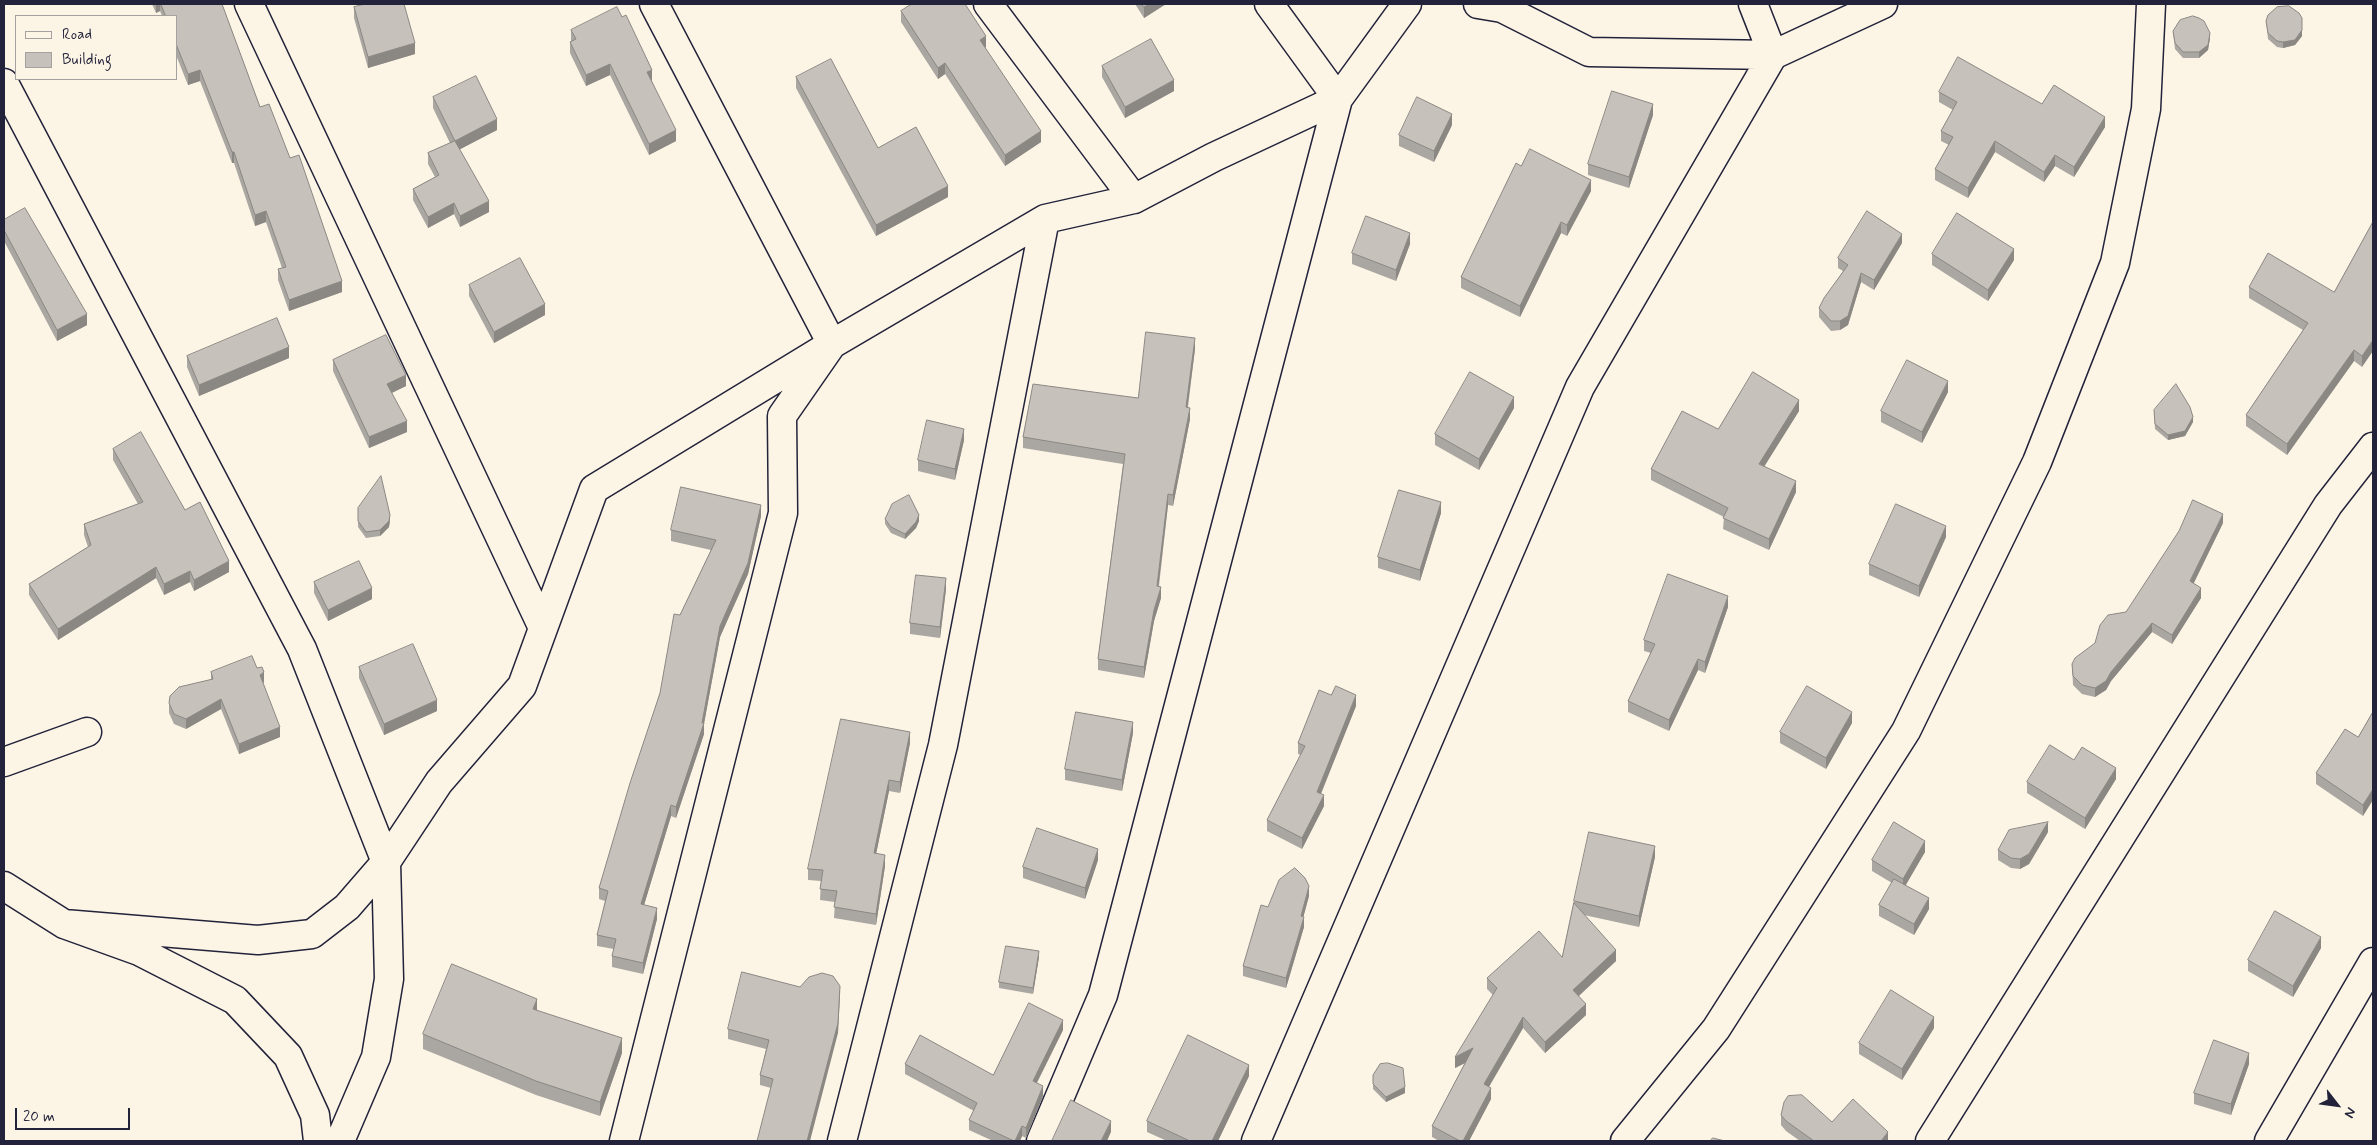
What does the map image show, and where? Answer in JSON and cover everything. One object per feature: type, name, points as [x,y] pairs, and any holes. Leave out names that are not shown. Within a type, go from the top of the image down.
[{"type":"street","points":[[249,4],[543,628]]},
{"type":"street","points":[[654,4],[832,344]]},
{"type":"street","points":[[988,4],[1134,199]]},
{"type":"street","points":[[1268,4],[1338,98]]},
{"type":"street","points":[[1041,1141],[1103,995],[1338,98],[1408,4]]},
{"type":"street","points":[[1753,4],[1773,55]]},
{"type":"street","points":[[1493,5],[1590,52],[1773,55],[1883,4]]},
{"type":"street","points":[[1625,1141],[1716,1029],[1906,731],[2037,462],[2115,263],[2146,108],[2150,4]]},
{"type":"street","points":[[1256,1141],[1580,387],[1773,55]]},
{"type":"street","points":[[4,83],[302,649],[386,862],[389,979],[376,1057],[340,1141]]},
{"type":"street","points":[[64,924],[258,940],[312,934],[348,907],[386,862],[439,782],[522,686],[594,489],[832,344],[1045,219],[1134,199],[1214,157],[1338,98]]},
{"type":"street","points":[[842,1141],[943,745],[1045,219]]},
{"type":"street","points":[[624,1141],[783,513],[782,416],[832,344]]},
{"type":"street","points":[[1930,1141],[2328,505],[2373,447]]},
{"type":"street","points":[[4,762],[87,732]]},
{"type":"street","points":[[4,886],[64,924],[139,951],[235,1000],[288,1056],[315,1115],[318,1141]]},
{"type":"street","points":[[2269,1141],[2373,962]]},
{"type":"building","points":[[161,4],[222,4],[260,107],[269,104],[290,158],[299,155],[342,281],[289,300],[278,269],[286,267],[266,211],[255,215],[234,152],[232,152],[200,70],[188,74],[178,49],[178,15],[166,15]]},
{"type":"building","points":[[366,4],[404,4],[415,43],[368,57],[354,7]]},
{"type":"building","points":[[912,4],[965,4],[986,36],[980,40],[1041,131],[1005,155],[945,63],[938,68],[901,11]]},
{"type":"building","points":[[2289,6],[2299,13],[2302,18],[2302,30],[2295,40],[2277,41],[2268,33],[2266,21],[2268,15],[2277,7]]},
{"type":"building","points":[[617,7],[622,17],[626,15],[652,70],[647,72],[676,130],[649,144],[610,64],[586,75],[570,42],[576,39],[571,30]]},
{"type":"building","points":[[2193,16],[2204,21],[2210,33],[2208,45],[2199,52],[2183,52],[2175,43],[2173,31],[2180,20]]},
{"type":"building","points":[[1151,39],[1174,80],[1125,107],[1102,66]]},
{"type":"building","points":[[1958,57],[2042,104],[2054,85],[2105,117],[2074,167],[2055,155],[2044,172],[1995,141],[1968,188],[1935,169],[1953,137],[1941,131],[1957,102],[1939,92]]},
{"type":"building","points":[[831,59],[878,148],[916,127],[948,186],[876,225],[796,77]]},
{"type":"building","points":[[476,76],[497,119],[455,141],[433,97]]},
{"type":"building","points":[[1612,91],[1653,104],[1629,177],[1588,164]]},
{"type":"building","points":[[1417,97],[1452,114],[1434,151],[1399,135]]},
{"type":"building","points":[[455,141],[489,201],[460,216],[454,203],[428,217],[413,189],[439,175],[428,153]]},
{"type":"building","points":[[1530,149],[1591,180],[1567,225],[1561,222],[1520,306],[1461,277],[1516,163],[1521,166]]},
{"type":"building","points":[[25,208],[87,314],[57,330],[4,230],[4,220]]},
{"type":"building","points":[[1867,211],[1902,234],[1874,280],[1861,273],[1848,316],[1840,321],[1831,321],[1819,308],[1848,265],[1838,258]]},
{"type":"building","points":[[1957,213],[2014,249],[1988,290],[1932,254]]},
{"type":"building","points":[[1366,216],[1410,233],[1396,270],[1352,253]]},
{"type":"building","points":[[2373,222],[2373,340],[2362,356],[2354,350],[2287,444],[2246,415],[2308,323],[2249,287],[2268,253],[2334,292]]},
{"type":"building","points":[[520,258],[545,304],[494,332],[469,285]]},
{"type":"building","points":[[277,318],[289,347],[199,385],[187,356]]},
{"type":"building","points":[[1146,332],[1195,338],[1186,407],[1190,408],[1173,495],[1168,494],[1157,586],[1161,587],[1154,610],[1144,667],[1098,659],[1125,454],[1023,437],[1033,384],[1138,398]]},
{"type":"building","points":[[386,335],[406,375],[387,384],[407,421],[369,437],[333,360]]},
{"type":"building","points":[[1907,360],[1948,381],[1922,432],[1881,411]]},
{"type":"building","points":[[1470,372],[1514,397],[1479,459],[1435,434]]},
{"type":"building","points":[[1753,372],[1799,400],[1759,464],[1796,481],[1769,539],[1723,518],[1728,508],[1651,469],[1682,411],[1718,429]]},
{"type":"building","points":[[2176,384],[2190,407],[2193,417],[2185,431],[2168,435],[2155,424],[2154,410]]},
{"type":"building","points":[[927,420],[964,429],[955,469],[918,460]]},
{"type":"building","points":[[141,432],[185,510],[200,502],[229,561],[194,580],[190,571],[164,584],[156,567],[58,629],[29,584],[91,545],[84,524],[143,502],[113,449]]},
{"type":"building","points":[[381,476],[390,515],[389,521],[380,530],[366,532],[358,521],[358,508]]},
{"type":"building","points":[[681,487],[761,505],[748,563],[720,626],[702,723],[704,723],[676,807],[671,805],[641,904],[657,908],[643,963],[612,956],[616,939],[597,935],[608,891],[599,888],[630,783],[660,693],[674,614],[680,615],[716,540],[671,530]]},
{"type":"building","points":[[1399,490],[1441,502],[1420,570],[1378,557]]},
{"type":"building","points":[[909,495],[919,515],[916,522],[905,534],[891,527],[885,519],[892,504]]},
{"type":"building","points":[[2193,500],[2223,514],[2190,581],[2201,588],[2172,635],[2152,623],[2111,672],[2106,681],[2095,688],[2082,685],[2073,676],[2072,664],[2075,658],[2095,643],[2100,625],[2108,615],[2126,612],[2179,531]]},
{"type":"building","points":[[1896,504],[1946,526],[1919,586],[1869,564]]},
{"type":"building","points":[[359,561],[372,588],[328,610],[314,582]]},
{"type":"building","points":[[1668,574],[1728,596],[1705,662],[1698,659],[1669,720],[1628,701],[1655,644],[1644,640]]},
{"type":"building","points":[[916,575],[946,578],[940,627],[910,623]]},
{"type":"building","points":[[413,644],[437,700],[384,724],[359,667]]},
{"type":"building","points":[[252,656],[257,668],[262,667],[264,672],[260,675],[280,727],[239,744],[221,699],[186,719],[174,714],[169,703],[170,696],[179,687],[213,679],[211,672]]},
{"type":"building","points":[[1336,686],[1356,695],[1317,792],[1324,795],[1302,838],[1267,820],[1305,746],[1298,743],[1319,690],[1331,695]]},
{"type":"building","points":[[1807,686],[1852,712],[1826,758],[1780,732]]},
{"type":"building","points":[[1076,712],[1133,722],[1122,780],[1065,769]]},
{"type":"building","points":[[2373,712],[2373,789],[2363,805],[2316,773],[2345,729],[2358,737]]},
{"type":"building","points":[[841,719],[910,732],[900,782],[889,780],[874,853],[885,855],[876,914],[834,907],[837,891],[820,889],[823,870],[808,869]]},
{"type":"building","points":[[2050,745],[2074,760],[2082,747],[2116,768],[2085,818],[2027,782]]},
{"type":"building","points":[[1894,822],[1925,841],[1903,879],[1872,860]]},
{"type":"building","points":[[2048,822],[2029,854],[2020,859],[2011,858],[1998,850],[2009,830]]},
{"type":"building","points":[[1037,828],[1098,849],[1085,888],[1023,867]]},
{"type":"building","points":[[1589,832],[1655,846],[1639,916],[1574,901]]},
{"type":"building","points":[[1295,868],[1305,878],[1309,886],[1301,916],[1304,917],[1286,978],[1243,966],[1261,905],[1268,907],[1279,880]]},
{"type":"building","points":[[1894,879],[1929,898],[1914,924],[1879,905]]},
{"type":"building","points":[[1574,903],[1616,950],[1573,990],[1586,1004],[1545,1042],[1523,1017],[1484,1084],[1491,1088],[1463,1141],[1432,1126],[1473,1048],[1455,1057],[1497,988],[1487,978],[1539,931],[1562,957]]},
{"type":"building","points":[[2275,911],[2321,937],[2293,986],[2248,960]]},
{"type":"building","points":[[1006,946],[1039,951],[1033,988],[999,982]]},
{"type":"building","points":[[452,964],[537,999],[533,1009],[622,1038],[600,1102],[536,1081],[423,1034]]},
{"type":"building","points":[[742,972],[800,987],[809,977],[822,973],[833,976],[840,986],[838,1023],[807,1141],[757,1141],[773,1079],[760,1075],[769,1040],[728,1029]]},
{"type":"building","points":[[1891,990],[1934,1017],[1902,1069],[1859,1043]]},
{"type":"building","points":[[1029,1003],[1063,1020],[1033,1081],[1043,1086],[1026,1128],[1022,1126],[1014,1141],[969,1120],[977,1103],[905,1064],[920,1035],[993,1075]]},
{"type":"building","points":[[1188,1035],[1249,1065],[1212,1141],[1190,1141],[1147,1121]]},
{"type":"building","points":[[2214,1040],[2249,1053],[2231,1104],[2194,1093]]},
{"type":"building","points":[[1388,1063],[1403,1068],[1405,1087],[1386,1097],[1373,1084],[1373,1075],[1380,1064]]},
{"type":"building","points":[[1802,1095],[1832,1122],[1853,1099],[1888,1132],[1881,1141],[1814,1141],[1786,1121],[1781,1115],[1784,1102],[1788,1096]]},
{"type":"building","points":[[1071,1100],[1111,1121],[1101,1141],[1052,1141]]},
{"type":"building","points":[[1713,1138],[1725,1141],[1710,1141]]}]
